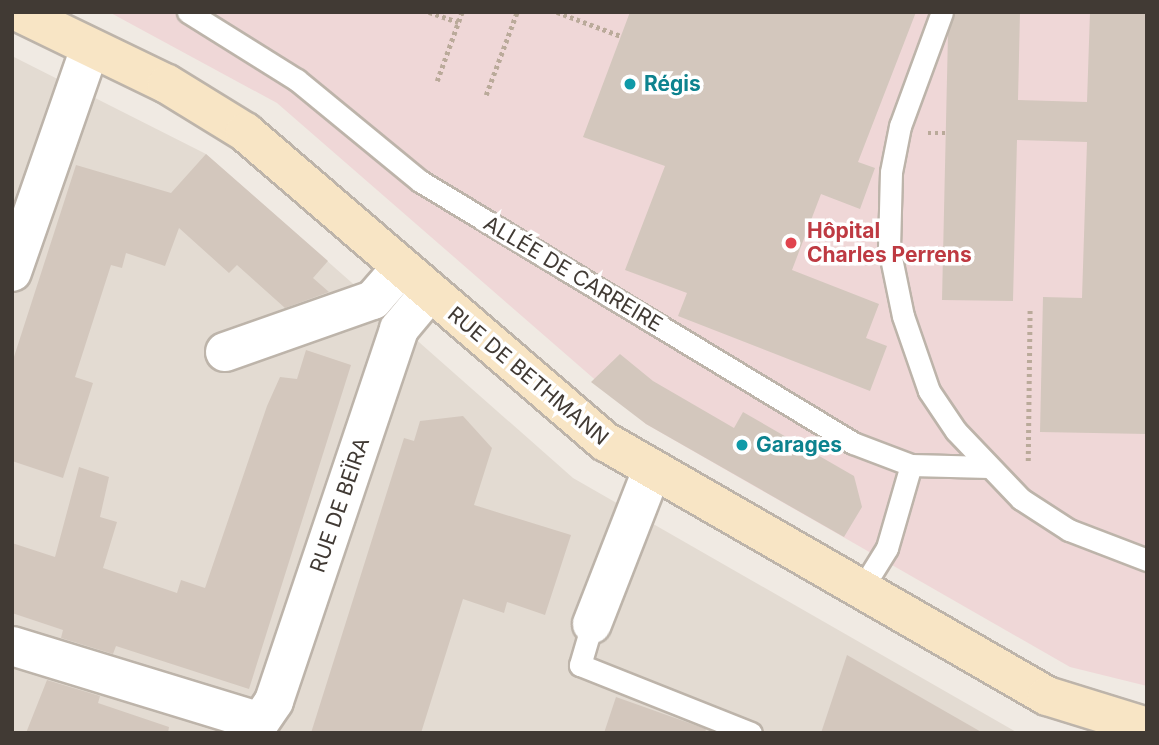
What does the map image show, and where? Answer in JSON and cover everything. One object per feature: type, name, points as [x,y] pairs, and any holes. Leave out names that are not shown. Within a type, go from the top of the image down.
[{"type":"street","name":"RUE DE BETHMANN","points":[[18,12],[245,132],[573,419],[652,470],[1047,696],[1147,727]]},
{"type":"street","points":[[12,272],[90,48]]},
{"type":"street","points":[[225,352],[373,300],[400,269]]},
{"type":"street","name":"RUE DE BEÏRA","points":[[12,646],[260,722],[274,701],[399,328],[429,293]]},
{"type":"street","points":[[592,624],[652,470]]},
{"type":"lane","name":"ALLÉE DE CARREIRE","points":[[188,12],[298,80],[420,181],[853,443],[911,465],[989,467]]},
{"type":"lane","points":[[943,12],[900,126],[891,172],[889,248],[903,316],[929,391],[989,467],[1021,499],[1069,530],[1147,560]]},
{"type":"lane","points":[[861,590],[887,548],[911,465]]},
{"type":"lane","points":[[592,624],[580,665],[751,733]]},
{"type":"path","points":[[429,12],[458,22]]},
{"type":"path","points":[[437,81],[462,12]]},
{"type":"path","points":[[486,95],[517,12]]},
{"type":"path","points":[[557,12],[621,36]]},
{"type":"path","points":[[1028,476],[1030,308]]},
{"type":"shaded area","name":"Hôpital Charles Perrens","points":[[109,12],[1147,12],[1147,686],[1070,667],[646,424],[277,103]]},
{"type":"shaded area","points":[[12,56],[206,154],[573,478],[1018,733],[12,733]]},
{"type":"building","points":[[630,12],[916,12],[858,162],[875,168],[860,209],[821,194],[792,270],[879,304],[866,338],[887,346],[870,391],[678,316],[687,293],[625,270],[665,166],[583,137]]},
{"type":"building","points":[[955,12],[1020,12],[1018,100],[1087,102],[1090,12],[1147,12],[1147,434],[1040,432],[1043,297],[1082,298],[1087,142],[1017,140],[1013,301],[942,300],[948,33]]},
{"type":"building","points":[[206,154],[328,261],[313,278],[329,292],[285,308],[237,265],[229,273],[179,228],[165,266],[126,253],[122,268],[111,265],[75,377],[93,383],[63,478],[12,461],[12,363],[76,165],[171,193]]},
{"type":"building","points":[[306,350],[351,365],[249,689],[116,646],[113,654],[61,638],[63,630],[12,613],[12,543],[55,557],[79,467],[109,477],[100,517],[117,522],[103,568],[177,593],[181,580],[205,588],[267,406],[280,377],[297,379]]},
{"type":"building","name":"Garages","points":[[620,354],[653,381],[734,428],[743,412],[854,476],[862,507],[844,537],[646,424],[591,382]]},
{"type":"building","points":[[463,416],[492,448],[474,505],[571,535],[545,615],[507,602],[504,613],[463,599],[421,733],[311,733],[404,438],[414,441],[420,421]]},
{"type":"building","points":[[847,655],[983,733],[821,733]]},
{"type":"building","points":[[47,680],[100,696],[98,703],[169,727],[168,733],[26,733]]},
{"type":"building","points":[[616,697],[706,729],[705,733],[604,733]]},
{"type":"place","name":"Régis","points":[[630,84]]},
{"type":"place","name":"Hôpital Charles Perrens","points":[[791,243]]},
{"type":"place","name":"Garages","points":[[742,445]]}]
